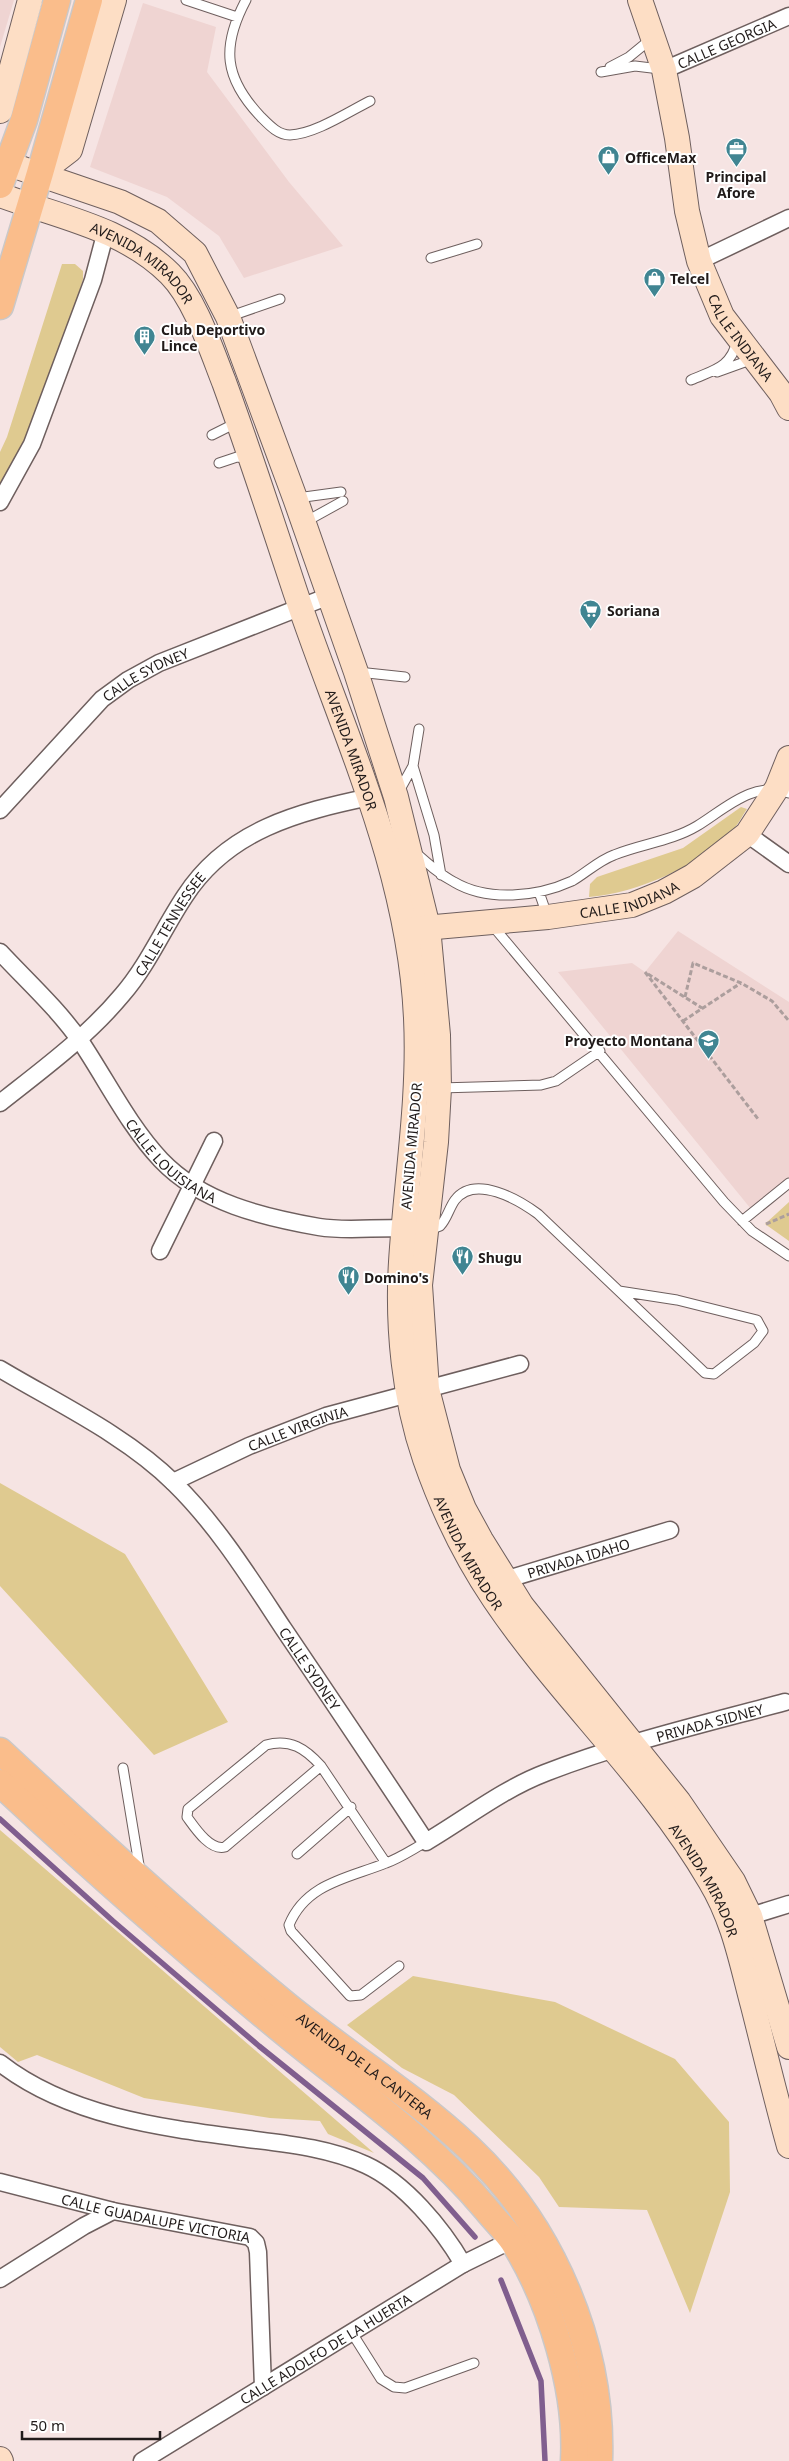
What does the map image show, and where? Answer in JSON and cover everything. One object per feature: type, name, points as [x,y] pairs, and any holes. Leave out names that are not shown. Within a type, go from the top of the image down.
[{"type":"main road","points":[[0,111],[4,83],[30,0]]},
{"type":"main road","points":[[2,163],[24,120],[57,0]]},
{"type":"main road","points":[[0,306],[89,0]]},
{"type":"main road","points":[[40,173],[70,150],[114,0]]},
{"type":"main road","name":"CALLE INDIANA","points":[[640,0],[654,36],[664,70],[678,138],[687,211],[699,261],[722,316],[753,359],[781,393],[789,408]]},
{"type":"main road","name":"AVENIDA MIRADOR","points":[[2,163],[40,173],[120,202],[158,221],[195,253],[228,317],[295,498],[356,672],[396,797],[407,845],[417,928],[438,1035],[439,1088],[436,1142],[415,1229],[401,1310],[418,1392],[416,1430],[434,1484],[450,1521],[495,1582],[518,1631],[623,1747],[712,1884],[741,1919],[789,2046]]},
{"type":"main road","name":"AVENIDA MIRADOR","points":[[0,195],[106,230],[143,252],[174,277],[204,328],[251,458],[300,608],[370,797],[396,882],[417,928],[413,975],[418,1056],[415,1229]]},
{"type":"main road","name":"CALLE INDIANA","points":[[417,928],[548,917],[632,905],[664,892],[693,876],[747,834],[783,791],[789,758]]},
{"type":"main road","name":"AVENIDA DE LA CANTERA","points":[[0,1751],[182,1916],[288,2006],[370,2068],[469,2148],[515,2198],[536,2229],[564,2285],[582,2331],[598,2405],[599,2461]]},
{"type":"main road","name":"AVENIDA DE LA CANTERA","points":[[0,1783],[161,1929],[437,2157],[470,2190],[512,2240],[544,2304],[570,2386],[575,2443],[574,2461]]},
{"type":"main road","name":"AVENIDA MIRADOR","points":[[741,1919],[784,2107],[789,2146]]},
{"type":"street","name":"CALLE GEORGIA","points":[[664,70],[789,16]]},
{"type":"street","points":[[699,261],[789,218]]},
{"type":"street","points":[[0,502],[32,444],[93,280],[106,230]]},
{"type":"street","name":"CALLE SYDNEY","points":[[0,810],[102,699],[128,680],[158,663],[329,596]]},
{"type":"street","name":"CALLE TENNESSEE","points":[[0,1103],[79,1040],[122,995],[148,961],[186,895],[215,859],[269,824],[322,807],[370,797]]},
{"type":"street","points":[[747,834],[789,864]]},
{"type":"street","name":"CALLE LOUISIANA","points":[[0,952],[79,1040],[141,1135],[162,1161],[192,1185],[227,1203],[259,1214],[321,1227],[415,1229]]},
{"type":"street","points":[[160,1251],[214,1141]]},
{"type":"street","name":"CALLE VIRGINIA","points":[[173,1482],[289,1429],[326,1416],[520,1364]]},
{"type":"street","name":"CALLE SYDNEY","points":[[0,1369],[106,1431],[173,1482],[212,1526],[233,1554],[426,1842]]},
{"type":"street","name":"PRIVADA IDAHO","points":[[495,1582],[670,1530]]},
{"type":"street","name":"PRIVADA SIDNEY","points":[[623,1747],[785,1702]]},
{"type":"street","points":[[426,1842],[543,1773],[623,1747]]},
{"type":"street","points":[[741,1919],[789,1904]]},
{"type":"street","points":[[0,2063],[37,2087],[75,2103],[109,2114],[163,2126],[326,2152],[367,2165],[382,2174],[416,2204],[443,2233],[463,2264]]},
{"type":"street","name":"CALLE GUADALUPE VICTORIA","points":[[0,2182],[113,2211],[246,2235],[254,2240],[258,2252],[263,2388]]},
{"type":"street","points":[[0,2278],[84,2226],[113,2211]]},
{"type":"street","name":"CALLE ADOLFO DE LA HUERTA","points":[[149,2459],[463,2264],[512,2240]]},
{"type":"lane","points":[[186,0],[236,17]]},
{"type":"lane","points":[[246,0],[236,17],[230,34],[229,61],[238,87],[253,108],[270,126],[287,135],[304,133],[370,101]]},
{"type":"lane","points":[[654,36],[629,57],[601,72],[635,66],[664,70]]},
{"type":"lane","points":[[431,258],[477,244]]},
{"type":"lane","points":[[228,317],[280,298]]},
{"type":"lane","points":[[737,338],[734,354],[730,360],[690,380],[732,368],[753,359]]},
{"type":"lane","points":[[212,435],[238,422]]},
{"type":"lane","points":[[220,463],[237,457],[251,458]]},
{"type":"lane","points":[[295,498],[342,496],[303,523]]},
{"type":"lane","points":[[356,672],[405,677]]},
{"type":"lane","points":[[396,797],[413,766],[419,730]]},
{"type":"lane","points":[[413,766],[434,836],[441,875]]},
{"type":"lane","points":[[407,845],[441,875],[456,884],[490,894],[539,892],[574,879],[614,855],[683,833],[741,797],[783,791]]},
{"type":"lane","points":[[539,892],[548,917]]},
{"type":"lane","points":[[489,921],[600,1051],[724,1202],[752,1231],[789,1256]]},
{"type":"lane","points":[[439,1088],[541,1085],[556,1081],[600,1051]]},
{"type":"lane","points":[[742,1220],[789,1182]]},
{"type":"lane","points":[[415,1229],[440,1226],[454,1200],[462,1194],[471,1190],[498,1191],[520,1200],[538,1214],[705,1373],[714,1374],[754,1343],[763,1331],[757,1320],[677,1300],[619,1291]]},
{"type":"lane","points":[[321,1766],[225,1847],[220,1848],[212,1845],[187,1817],[188,1809],[266,1745],[277,1742],[300,1747],[321,1766],[351,1807],[386,1863]]},
{"type":"lane","points":[[123,1768],[133,1818],[141,1879]]},
{"type":"lane","points":[[297,1854],[351,1807]]},
{"type":"lane","points":[[399,1966],[361,1996],[350,1996],[291,1931],[289,1925],[301,1908],[325,1886],[386,1863],[426,1842]]},
{"type":"lane","points":[[352,2332],[381,2379],[394,2387],[405,2388],[474,2363]]},
{"type":"path","points":[[685,997],[693,963],[741,984],[772,1001],[789,1021]]},
{"type":"path","points":[[702,1008],[645,972],[758,1118]]},
{"type":"path","points":[[683,1021],[741,984]]},
{"type":"path","points":[[752,1231],[789,1214]]},
{"type":"shaded area","points":[[0,0],[14,0],[0,47]]},
{"type":"shaded area","points":[[143,3],[216,27],[207,72],[289,182],[343,246],[244,278],[219,236],[167,197],[90,167]]},
{"type":"shaded area","points":[[62,264],[75,264],[83,271],[83,279],[44,407],[0,489],[0,452],[7,437]]},
{"type":"shaded area","points":[[741,807],[747,809],[732,831],[702,856],[647,884],[589,897],[590,884],[597,877],[683,848]]},
{"type":"shaded area","name":"Proyecto Montana","points":[[678,931],[789,1002],[789,1178],[751,1209],[558,972],[632,963],[645,972]]},
{"type":"shaded area","points":[[789,1202],[789,1241],[765,1224]]},
{"type":"shaded area","points":[[0,1483],[125,1554],[228,1722],[154,1755],[0,1586]]},
{"type":"shaded area","points":[[0,1830],[374,2153],[328,2134],[320,2121],[270,2118],[144,2098],[37,2055],[18,2062],[0,2047]]},
{"type":"shaded area","points":[[413,1976],[555,2002],[675,2059],[729,2122],[730,2192],[690,2313],[647,2210],[559,2207],[539,2177],[454,2095],[402,2068],[347,2025]]},
{"type":"waterway","points":[[0,1819],[113,1921],[259,2046],[423,2178],[475,2237]]},
{"type":"waterway","points":[[501,2280],[541,2381],[545,2461]]},
{"type":"place","name":"Principal Afore","points":[[736,167]]},
{"type":"place","name":"OfficeMax","points":[[609,176]]},
{"type":"place","name":"Telcel","points":[[654,297]]},
{"type":"place","name":"Club Deportivo Lince","points":[[145,356]]},
{"type":"place","name":"Soriana","points":[[591,629]]},
{"type":"place","name":"Proyecto Montana","points":[[709,1059]]},
{"type":"place","name":"Shugu","points":[[462,1276]]},
{"type":"place","name":"Domino's","points":[[348,1296]]}]
